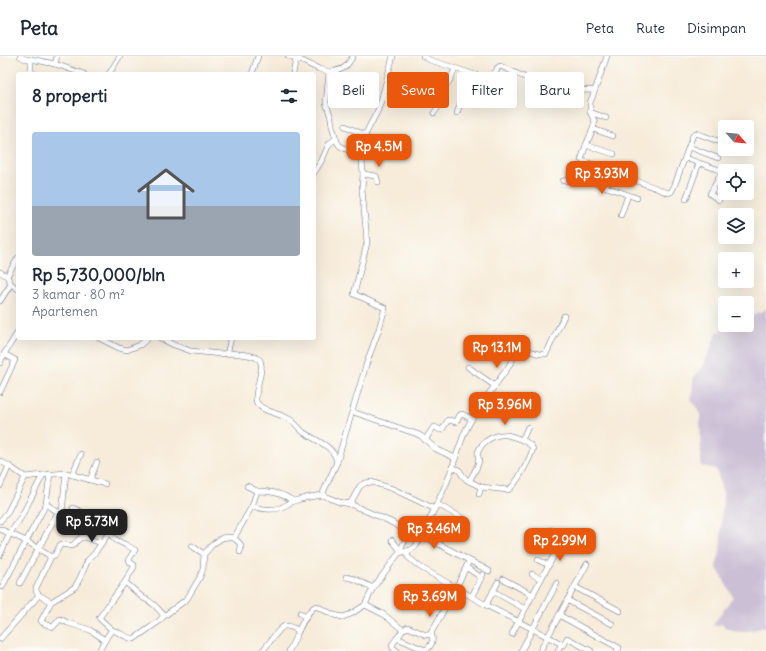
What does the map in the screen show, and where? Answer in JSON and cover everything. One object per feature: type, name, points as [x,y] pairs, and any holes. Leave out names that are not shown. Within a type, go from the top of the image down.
[{"type":"street","points":[[20,56],[25,59],[55,64],[77,72]]},
{"type":"street","points":[[55,64],[57,56]]},
{"type":"street","points":[[110,72],[120,56]]},
{"type":"street","points":[[253,72],[258,56]]},
{"type":"street","points":[[288,56],[298,58],[319,69],[330,72],[344,69],[353,56]]},
{"type":"street","points":[[364,135],[378,110],[393,56]]},
{"type":"street","points":[[423,56],[430,60],[465,72]]},
{"type":"street","points":[[606,56],[590,103],[590,112],[595,122],[582,160],[668,193],[671,192],[674,187],[692,136],[696,133],[718,141]]},
{"type":"street","points":[[294,72],[298,58]]},
{"type":"street","points":[[31,59],[32,72]]},
{"type":"street","points":[[495,72],[500,66],[514,72]]},
{"type":"street","points":[[434,113],[437,109],[442,91],[450,80],[455,69]]},
{"type":"street","points":[[517,73],[545,85],[575,90],[595,90]]},
{"type":"street","points":[[328,88],[326,103],[332,126],[340,146],[364,156]]},
{"type":"street","points":[[457,113],[459,108]]},
{"type":"street","points":[[590,112],[606,118]]},
{"type":"street","points":[[322,495],[337,462],[385,308],[354,294],[366,243],[362,190],[362,160],[367,139],[364,135],[345,126]]},
{"type":"street","points":[[593,129],[613,136]]},
{"type":"street","points":[[316,170],[330,144],[336,138]]},
{"type":"street","points":[[586,145],[614,154]]},
{"type":"street","points":[[689,147],[718,158]]},
{"type":"street","points":[[685,158],[718,169]]},
{"type":"street","points":[[686,199],[699,163]]},
{"type":"street","points":[[601,185],[607,170]]},
{"type":"street","points":[[363,174],[376,176],[378,182]]},
{"type":"street","points":[[570,174],[637,198]]},
{"type":"street","points":[[563,181],[581,178]]},
{"type":"street","points":[[718,179],[710,194],[718,199]]},
{"type":"street","points":[[621,215],[628,195]]},
{"type":"street","points":[[7,276],[16,261]]},
{"type":"street","points":[[0,272],[7,276],[11,284],[16,288]]},
{"type":"street","points":[[0,301],[11,284]]},
{"type":"street","points":[[402,551],[414,549],[416,546],[447,482],[454,458],[464,434],[472,419],[507,369],[514,355],[518,352],[530,351],[539,354],[546,354],[564,316]]},
{"type":"street","points":[[0,363],[16,335]]},
{"type":"street","points":[[103,340],[121,350],[126,350],[140,345],[146,340]]},
{"type":"street","points":[[164,340],[191,351],[248,355],[256,357],[260,360],[262,369],[255,399],[258,404],[263,408],[292,420],[302,431],[330,448],[334,452],[337,462]]},
{"type":"street","points":[[227,354],[230,340]]},
{"type":"street","points":[[0,392],[15,360],[4,354]]},
{"type":"street","points":[[468,368],[495,386]]},
{"type":"street","points":[[489,394],[528,411]]},
{"type":"street","points":[[353,412],[417,434],[436,449],[454,458]]},
{"type":"street","points":[[425,440],[434,427],[442,430],[448,420],[456,422],[462,414],[472,419]]},
{"type":"street","points":[[522,440],[528,427]]},
{"type":"street","points":[[452,467],[459,470],[465,479],[469,481],[481,487],[508,490],[521,472],[533,449],[532,446],[528,442],[506,435],[488,439],[478,452],[479,461],[469,481]]},
{"type":"street","points":[[72,475],[81,454]]},
{"type":"street","points":[[0,461],[25,477],[66,473],[105,484]]},
{"type":"street","points":[[90,480],[97,462]]},
{"type":"street","points":[[0,486],[9,466]]},
{"type":"street","points":[[20,583],[58,512],[62,512],[66,473]]},
{"type":"street","points":[[2,587],[46,504],[50,474]]},
{"type":"street","points":[[0,555],[10,533],[20,519],[43,475]]},
{"type":"street","points":[[0,521],[7,513],[25,477]]},
{"type":"street","points":[[350,504],[360,486],[365,483],[372,482],[393,489],[464,519]]},
{"type":"street","points":[[246,486],[257,491],[280,494],[293,501]]},
{"type":"street","points":[[479,494],[481,487]]},
{"type":"street","points":[[234,538],[252,506],[257,491]]},
{"type":"street","points":[[252,506],[263,510],[279,508],[293,501],[322,495],[339,502],[350,504],[389,521],[409,532],[435,541],[489,571]]},
{"type":"street","points":[[46,504],[58,512]]},
{"type":"street","points":[[73,508],[88,515],[92,522],[116,540],[135,550],[129,559],[134,566],[125,582],[99,618],[112,630],[131,639],[134,639],[158,622],[187,599],[200,577],[203,569],[204,554],[218,540],[227,537],[234,538],[242,546],[240,552]]},
{"type":"street","points":[[0,528],[26,541],[50,557]]},
{"type":"street","points":[[512,634],[564,537],[551,530]]},
{"type":"street","points":[[289,651],[306,618],[316,606],[334,615],[343,617],[348,616],[365,605],[373,588],[402,551],[409,532]]},
{"type":"street","points":[[105,640],[90,630],[60,619],[53,628],[41,621],[51,602],[75,587],[88,560],[108,534]]},
{"type":"street","points":[[51,602],[39,595],[36,588],[50,557],[54,555],[60,545],[72,546],[80,538],[84,537],[101,543]]},
{"type":"street","points":[[392,540],[420,567],[486,605],[533,628],[561,644]]},
{"type":"street","points":[[543,544],[557,551]]},
{"type":"street","points":[[192,546],[204,554]]},
{"type":"street","points":[[538,560],[548,565]]},
{"type":"street","points":[[397,651],[392,645],[404,628],[408,627],[426,635],[431,633],[469,561]]},
{"type":"street","points":[[540,651],[587,564]]},
{"type":"street","points":[[467,568],[482,576],[472,596]]},
{"type":"street","points":[[532,574],[541,579]]},
{"type":"street","points":[[346,577],[373,588]]},
{"type":"street","points":[[503,579],[533,594]]},
{"type":"street","points":[[125,582],[158,609],[164,616]]},
{"type":"street","points":[[486,605],[498,582]]},
{"type":"street","points":[[521,651],[557,583]]},
{"type":"street","points":[[574,587],[620,611]]},
{"type":"street","points":[[493,591],[525,609]]},
{"type":"street","points":[[0,640],[39,595]]},
{"type":"street","points":[[567,600],[612,624]]},
{"type":"street","points":[[365,605],[383,614],[403,630]]},
{"type":"street","points":[[300,613],[306,618]]},
{"type":"street","points":[[559,615],[619,648],[617,651]]},
{"type":"street","points":[[262,651],[281,627],[286,626],[299,630]]},
{"type":"street","points":[[99,651],[112,630]]},
{"type":"street","points":[[397,638],[426,650],[432,642],[433,638],[431,633]]},
{"type":"street","points":[[558,651],[561,644],[564,645],[567,638],[591,651]]},
{"type":"shaded area","points":[[766,308],[766,627],[739,632],[726,628],[722,624],[716,626],[713,625],[733,597],[716,566],[720,553],[723,493],[716,469],[701,466],[700,412],[691,399],[694,377],[703,367],[717,332],[754,332],[754,315],[756,313],[762,312]]}]
